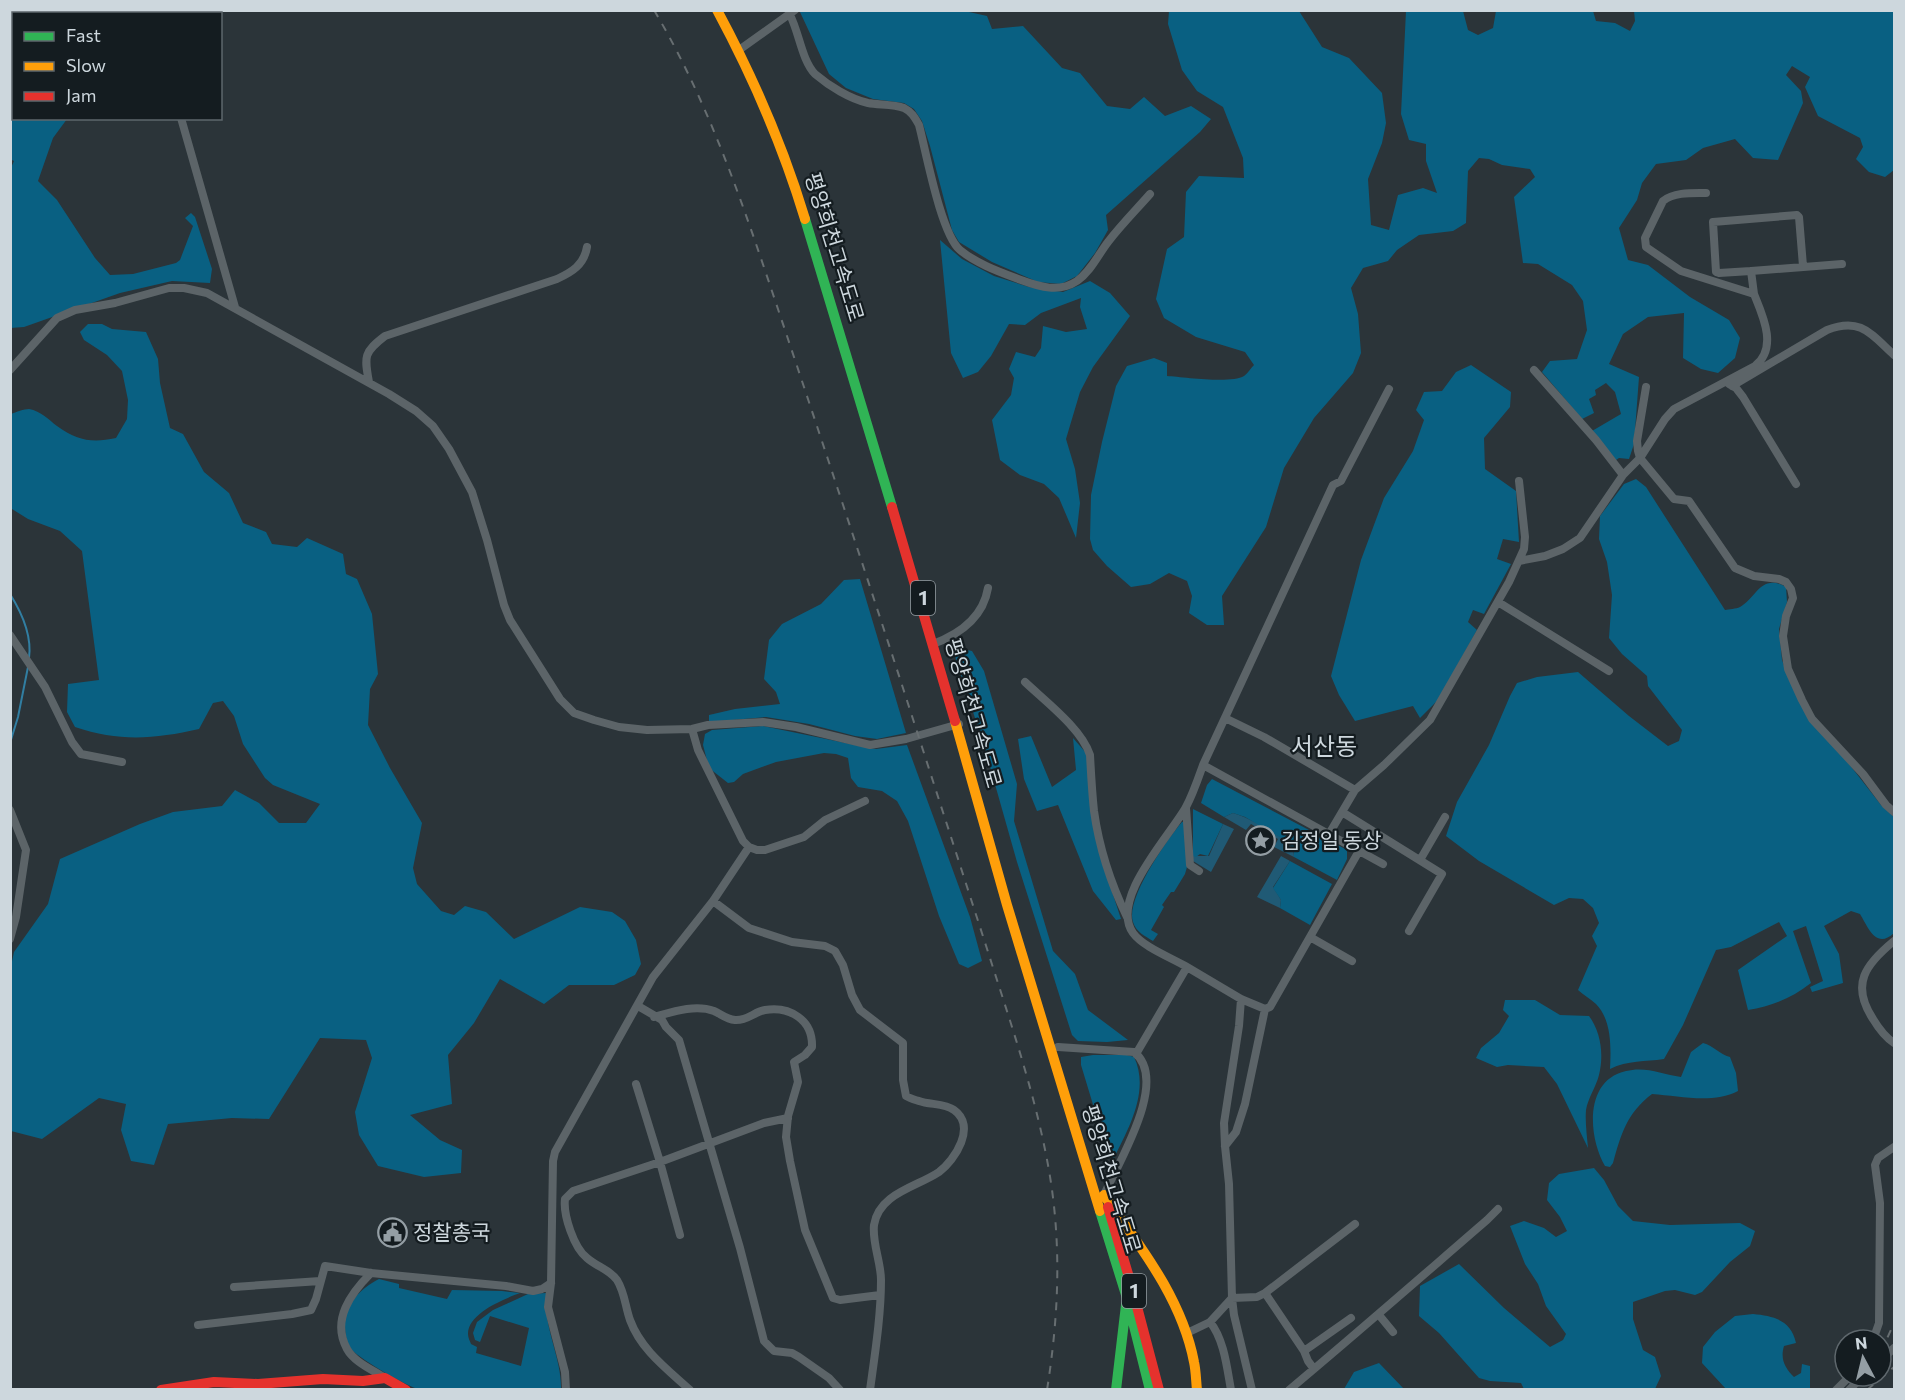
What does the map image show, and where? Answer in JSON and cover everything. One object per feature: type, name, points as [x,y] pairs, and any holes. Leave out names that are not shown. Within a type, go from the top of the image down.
[{"type":"main road","name":"평양희천고속도로","points":[[718,10],[740,49],[770,118],[795,185],[958,724],[1104,1195]]},
{"type":"main road","name":"평양희천고속도로","points":[[958,724],[1010,915],[1126,1298]]},
{"type":"main road","points":[[1104,1195],[1151,1264],[1187,1333],[1193,1352],[1197,1389]]},
{"type":"main road","name":"1","points":[[1104,1195],[1159,1389]]},
{"type":"main road","points":[[1116,1389],[1126,1298]]},
{"type":"main road","name":"1","points":[[1126,1298],[1150,1389]]},
{"type":"main road","points":[[161,1389],[213,1382],[258,1384],[323,1379],[363,1381],[385,1378],[406,1389]]},
{"type":"street","points":[[740,49],[793,13],[807,62],[814,72],[855,99],[904,108],[913,114],[919,125],[946,229],[958,249],[992,269],[1036,286],[1064,288],[1087,272],[1109,241],[1150,194]]},
{"type":"street","points":[[182,120],[235,308]]},
{"type":"street","points":[[1706,193],[1679,194],[1663,201],[1646,238],[1646,247],[1681,271],[1754,294]]},
{"type":"street","points":[[1803,266],[1797,215],[1713,222],[1716,272],[1719,273],[1842,264]]},
{"type":"street","points":[[369,382],[366,368],[367,353],[385,336],[557,279],[572,272],[580,265],[587,247]]},
{"type":"street","points":[[1729,384],[1762,361],[1767,352],[1767,333],[1754,294],[1751,271]]},
{"type":"street","points":[[10,370],[57,318],[75,310],[115,303],[168,288],[184,288],[207,293],[369,382],[416,411],[433,426],[449,449],[472,492],[510,620],[560,699],[574,713],[619,727],[647,730],[692,729],[708,725],[764,722],[796,727],[870,745],[906,739],[958,724]]},
{"type":"street","points":[[1519,561],[1545,556],[1563,549],[1580,538],[1623,474],[1640,458],[1665,418],[1674,409],[1729,384],[1837,326],[1860,327],[1894,355]]},
{"type":"street","points":[[1534,370],[1623,474]]},
{"type":"street","points":[[1729,384],[1743,397],[1796,484]]},
{"type":"street","points":[[1646,387],[1637,441],[1640,458],[1674,500],[1689,501],[1735,568],[1754,576],[1786,582],[1793,598],[1786,616],[1783,636],[1788,669],[1802,700],[1812,718],[1894,812]]},
{"type":"street","points":[[1128,920],[1128,906],[1142,873],[1186,808],[1203,765],[1333,484],[1341,481],[1389,389]]},
{"type":"street","points":[[1329,834],[1355,790],[1430,720],[1498,602],[1524,549],[1520,481]]},
{"type":"street","points":[[934,643],[960,631],[975,617],[982,609],[988,588]]},
{"type":"street","points":[[1498,602],[1609,671]]},
{"type":"street","points":[[10,635],[45,687],[72,742],[81,754],[122,762]]},
{"type":"street","points":[[1025,682],[1077,732],[1087,747],[1090,755],[1098,833],[1117,894],[1132,932],[1142,942],[1241,999],[1265,1009]]},
{"type":"street","points":[[1225,718],[1264,737],[1355,790]]},
{"type":"street","points":[[692,729],[698,750],[743,841],[749,847],[765,850],[804,837],[825,820],[865,801]]},
{"type":"street","points":[[1203,765],[1383,864]]},
{"type":"street","points":[[1186,808],[1190,865],[1199,871]]},
{"type":"street","points":[[10,810],[26,845],[16,917],[10,939]]},
{"type":"street","points":[[1342,812],[1442,874],[1409,931]]},
{"type":"street","points":[[1420,860],[1445,817]]},
{"type":"street","points":[[566,1389],[565,1372],[548,1307],[551,1283],[555,1152],[653,977],[713,901],[749,847]]},
{"type":"street","points":[[1224,1146],[1236,1132],[1245,1104],[1265,1009],[1270,1006],[1359,851]]},
{"type":"street","points":[[713,901],[749,928],[792,942],[825,946],[835,951],[843,964],[852,995],[860,1010],[903,1044],[903,1080],[906,1096],[953,1109],[960,1116],[965,1129],[961,1144],[940,1171],[898,1193],[882,1206],[874,1225],[881,1278],[870,1389]]},
{"type":"street","points":[[1310,937],[1352,961]]},
{"type":"street","points":[[1894,940],[1870,964],[1861,991],[1866,1009],[1880,1031],[1894,1043]]},
{"type":"street","points":[[1137,1054],[1187,967]]},
{"type":"street","points":[[1241,999],[1224,1123],[1224,1146],[1229,1184],[1232,1298],[1252,1389]]},
{"type":"street","points":[[638,1006],[662,1020],[679,1040],[740,1248],[764,1341],[774,1350],[792,1353],[799,1357],[829,1378],[840,1389]]},
{"type":"street","points":[[654,1017],[685,1010],[703,1009],[735,1020],[747,1019],[764,1010],[785,1010],[799,1016],[808,1026],[812,1047],[794,1062],[798,1082],[788,1118],[786,1137],[805,1230],[833,1298],[840,1300],[880,1295]]},
{"type":"street","points":[[1058,1047],[1134,1052],[1141,1057],[1144,1065],[1147,1079],[1146,1093],[1131,1137],[1104,1195]]},
{"type":"street","points":[[636,1084],[680,1235]]},
{"type":"street","points":[[690,1389],[640,1341],[629,1319],[624,1294],[611,1272],[586,1257],[580,1250],[568,1224],[564,1207],[565,1199],[573,1191],[660,1162],[764,1123],[788,1118]]},
{"type":"street","points":[[1877,1328],[1880,1203],[1875,1165],[1878,1158],[1894,1148]]},
{"type":"street","points":[[1289,1389],[1379,1315],[1498,1209]]},
{"type":"street","points":[[1187,1333],[1210,1322],[1232,1298],[1257,1297],[1265,1293],[1355,1224]]},
{"type":"street","points":[[198,1325],[310,1310],[316,1299],[325,1266],[371,1274],[506,1286],[533,1291],[542,1289],[551,1283]]},
{"type":"street","points":[[371,1274],[356,1288],[349,1299],[342,1329],[348,1351],[385,1378]]},
{"type":"street","points":[[234,1287],[320,1281]]},
{"type":"street","points":[[1265,1293],[1314,1369]]},
{"type":"street","points":[[1379,1315],[1393,1332]]},
{"type":"street","points":[[1304,1351],[1351,1318]]},
{"type":"street","points":[[1210,1322],[1216,1329],[1231,1389]]},
{"type":"shaded area","points":[[802,10],[960,10],[987,16],[992,29],[1023,26],[1062,68],[1080,73],[1107,106],[1130,109],[1144,97],[1165,116],[1191,106],[1211,119],[1200,132],[1106,215],[1108,230],[1095,253],[1077,276],[1061,284],[1038,282],[992,262],[959,242],[952,230],[922,121],[914,109],[904,103],[873,99],[846,88],[829,74],[800,12]]},
{"type":"shaded area","points":[[1169,11],[1299,11],[1322,47],[1349,58],[1382,93],[1386,123],[1382,143],[1368,179],[1371,225],[1389,230],[1398,195],[1423,188],[1437,193],[1426,161],[1426,144],[1409,140],[1401,114],[1406,11],[1463,11],[1468,30],[1478,35],[1493,28],[1496,11],[1593,11],[1596,21],[1615,23],[1630,31],[1635,21],[1634,11],[1894,11],[1894,170],[1885,177],[1869,172],[1856,159],[1863,147],[1860,138],[1818,116],[1805,87],[1810,77],[1792,66],[1786,75],[1801,91],[1803,103],[1778,160],[1753,158],[1735,139],[1703,148],[1686,160],[1656,164],[1642,183],[1637,200],[1619,228],[1628,260],[1648,265],[1690,297],[1729,320],[1740,338],[1735,358],[1718,373],[1701,369],[1683,358],[1684,313],[1648,317],[1623,334],[1609,364],[1639,377],[1634,444],[1629,459],[1616,460],[1592,431],[1621,414],[1615,392],[1606,383],[1595,390],[1596,395],[1589,399],[1594,413],[1582,419],[1542,372],[1550,361],[1577,359],[1587,330],[1583,301],[1572,285],[1538,264],[1523,263],[1514,197],[1535,177],[1530,169],[1502,165],[1489,159],[1479,158],[1468,171],[1466,223],[1453,231],[1419,235],[1397,250],[1388,261],[1363,268],[1351,288],[1358,314],[1361,353],[1353,373],[1314,418],[1284,468],[1266,527],[1222,596],[1224,625],[1207,625],[1189,613],[1192,596],[1187,581],[1169,573],[1150,584],[1131,587],[1093,550],[1090,539],[1091,495],[1102,442],[1116,386],[1127,366],[1154,358],[1167,363],[1167,376],[1229,380],[1244,376],[1254,365],[1245,352],[1196,337],[1164,318],[1156,299],[1167,249],[1184,237],[1186,192],[1199,176],[1244,178],[1243,158],[1223,107],[1197,91],[1182,70],[1168,24]]},
{"type":"shaded area","points":[[12,74],[12,120],[66,120],[53,138],[38,181],[57,200],[95,258],[110,275],[133,274],[180,260],[193,226],[185,218],[191,213],[195,217],[212,269],[210,283],[172,281],[120,293],[24,327],[10,328],[10,170],[14,161],[10,159],[10,77]]},
{"type":"shaded area","points":[[940,240],[962,259],[994,276],[1029,287],[1063,292],[1090,281],[1110,293],[1130,316],[1093,367],[1080,392],[1066,439],[1075,469],[1080,503],[1076,538],[1059,498],[1044,484],[1020,475],[1000,460],[992,420],[1011,395],[1014,378],[1009,369],[1016,352],[1035,357],[1041,348],[1043,326],[1066,332],[1087,329],[1080,307],[1081,298],[1041,313],[1025,325],[1009,324],[991,356],[978,372],[963,378],[951,353]]},
{"type":"shaded area","points":[[88,324],[102,324],[112,329],[146,332],[158,359],[160,383],[170,428],[183,434],[204,472],[229,493],[243,523],[266,532],[272,544],[297,547],[307,538],[343,554],[346,574],[357,579],[372,614],[378,674],[370,689],[368,725],[422,823],[413,868],[417,884],[441,911],[454,915],[465,906],[486,912],[514,939],[580,907],[612,912],[625,921],[636,940],[641,964],[635,975],[614,985],[569,985],[544,1004],[500,979],[474,1023],[448,1055],[452,1104],[410,1115],[440,1140],[462,1150],[461,1173],[424,1177],[378,1166],[359,1135],[355,1112],[372,1058],[366,1040],[320,1038],[269,1119],[232,1118],[168,1124],[154,1165],[131,1161],[121,1130],[126,1104],[99,1098],[42,1139],[11,1131],[11,966],[14,952],[48,904],[60,859],[173,812],[222,806],[235,790],[259,803],[279,823],[306,823],[320,804],[273,785],[265,778],[243,744],[234,716],[223,701],[213,703],[199,729],[152,737],[122,737],[91,732],[75,727],[67,712],[68,684],[99,680],[82,551],[60,531],[28,519],[12,509],[11,414],[29,409],[41,414],[78,438],[100,440],[116,438],[127,419],[128,400],[122,371],[107,355],[84,340],[80,332]]},
{"type":"shaded area","points":[[1471,365],[1511,392],[1510,407],[1484,438],[1485,469],[1516,491],[1519,542],[1503,539],[1497,559],[1511,564],[1484,614],[1473,610],[1468,622],[1477,630],[1438,700],[1420,718],[1413,706],[1355,721],[1339,695],[1331,676],[1361,560],[1384,498],[1413,451],[1424,420],[1416,410],[1424,392],[1442,391],[1456,372]]},
{"type":"shaded area","points":[[1636,479],[1646,487],[1725,610],[1740,607],[1765,585],[1778,583],[1786,587],[1787,602],[1779,629],[1782,660],[1790,682],[1849,764],[1881,805],[1894,817],[1894,933],[1888,938],[1877,938],[1860,914],[1851,911],[1824,926],[1839,954],[1843,983],[1812,992],[1810,987],[1823,981],[1806,926],[1793,931],[1811,983],[1781,1001],[1748,1010],[1738,970],[1787,936],[1779,922],[1731,947],[1716,950],[1683,1025],[1664,1059],[1630,1063],[1610,1069],[1609,1035],[1605,1018],[1596,1004],[1578,990],[1597,946],[1592,936],[1599,923],[1593,908],[1583,899],[1569,898],[1554,905],[1479,861],[1446,836],[1457,802],[1489,745],[1517,683],[1537,677],[1578,672],[1668,746],[1679,741],[1682,730],[1648,686],[1647,676],[1622,654],[1609,638],[1612,595],[1607,562],[1599,539],[1600,516],[1624,484]]},
{"type":"shaded area","points":[[860,579],[906,733],[877,739],[766,717],[709,722],[709,715],[735,709],[780,704],[776,692],[764,679],[769,640],[782,624],[821,604],[844,580]]},
{"type":"shaded area","points":[[952,647],[972,651],[984,671],[1017,784],[1014,821],[1053,951],[1075,974],[1088,1010],[1128,1040],[1078,1041],[1072,1035]]},
{"type":"shaded area","points":[[763,726],[876,749],[907,745],[970,917],[982,961],[968,968],[959,964],[939,916],[908,821],[897,801],[882,791],[858,787],[851,778],[848,758],[824,753],[776,762],[743,774],[734,782],[728,783],[709,768],[703,745],[705,734],[712,730]]},
{"type":"shaded area","points":[[1031,736],[1052,787],[1076,770],[1073,738],[1087,754],[1104,867],[1121,919],[1116,920],[1093,891],[1058,805],[1037,811],[1024,779],[1018,739]]},
{"type":"shaded area","points":[[1212,779],[1347,850],[1347,859],[1337,880],[1294,857],[1294,850],[1288,842],[1245,817],[1233,813],[1224,817],[1201,803],[1207,785]]},
{"type":"shaded area","points":[[1193,809],[1223,824],[1208,856],[1200,854],[1193,856]]},
{"type":"shaded area","points":[[1233,813],[1285,840],[1291,847],[1294,857],[1274,847],[1278,839],[1251,824],[1246,830],[1224,817]]},
{"type":"shaded area","points":[[1184,822],[1187,867],[1174,892],[1171,892],[1162,905],[1164,907],[1151,930],[1158,934],[1153,941],[1134,925],[1132,912],[1135,899],[1158,855]]},
{"type":"shaded area","points":[[1223,824],[1234,829],[1211,872],[1193,861],[1193,856],[1209,856]]},
{"type":"shaded area","points":[[1281,856],[1290,861],[1273,887],[1281,900],[1280,908],[1257,897]]},
{"type":"shaded area","points":[[1290,861],[1332,884],[1310,925],[1280,908],[1281,900],[1273,888]]},
{"type":"shaded area","points":[[1505,1000],[1535,1000],[1560,1015],[1589,1016],[1593,1022],[1599,1036],[1601,1060],[1598,1079],[1586,1110],[1588,1148],[1557,1084],[1544,1067],[1508,1065],[1497,1067],[1476,1058],[1481,1048],[1499,1033],[1509,1016],[1503,1010]]},
{"type":"shaded area","points":[[1703,1043],[1730,1057],[1736,1073],[1738,1091],[1707,1098],[1652,1094],[1636,1109],[1622,1133],[1613,1163],[1610,1167],[1605,1166],[1599,1154],[1593,1126],[1596,1097],[1603,1086],[1612,1076],[1633,1070],[1647,1070],[1681,1077],[1691,1052]]},
{"type":"shaded area","points":[[1093,1055],[1134,1057],[1138,1070],[1140,1082],[1136,1109],[1114,1158],[1108,1154],[1081,1065],[1081,1057]]},
{"type":"shaded area","points":[[1594,1168],[1604,1180],[1618,1206],[1633,1221],[1670,1225],[1740,1223],[1755,1231],[1750,1246],[1730,1262],[1702,1292],[1695,1295],[1675,1290],[1665,1291],[1633,1302],[1633,1319],[1643,1350],[1655,1357],[1661,1376],[1655,1389],[1524,1389],[1521,1383],[1479,1378],[1439,1333],[1419,1316],[1420,1286],[1459,1264],[1504,1308],[1550,1347],[1563,1340],[1566,1334],[1546,1306],[1538,1284],[1525,1264],[1510,1226],[1524,1221],[1544,1228],[1556,1237],[1567,1231],[1547,1200],[1549,1183],[1559,1174]]},
{"type":"shaded area","points":[[379,1279],[399,1284],[399,1288],[447,1299],[452,1290],[520,1293],[480,1313],[470,1326],[468,1334],[471,1344],[477,1347],[476,1353],[521,1366],[529,1328],[490,1316],[480,1342],[475,1340],[473,1333],[477,1322],[493,1310],[528,1294],[547,1293],[547,1317],[559,1365],[561,1389],[425,1390],[405,1384],[364,1360],[352,1350],[347,1341],[346,1316],[356,1297]]},
{"type":"shaded area","points":[[1753,1314],[1775,1318],[1790,1329],[1796,1343],[1784,1346],[1784,1363],[1794,1377],[1801,1373],[1802,1364],[1810,1366],[1810,1389],[1726,1389],[1702,1363],[1703,1347],[1715,1332],[1735,1316]]},
{"type":"shaded area","points":[[1379,1363],[1404,1389],[1344,1389],[1354,1372]]},
{"type":"waterway","points":[[10,594],[25,625],[29,641],[29,658]]},
{"type":"waterway","points":[[10,743],[28,667]]},
{"type":"railway","points":[[654,10],[695,88],[729,168],[758,250],[902,685],[1006,1007],[1029,1086],[1048,1165],[1057,1250],[1056,1305],[1047,1390]]},
{"type":"railway","points":[[1892,1328],[1894,1323]]},
{"type":"railway","points":[[1867,1390],[1894,1367]]},
{"type":"traffic: fast","points":[[805,219],[892,507]]},
{"type":"traffic: fast","points":[[1100,1211],[1127,1298]]},
{"type":"traffic: fast","points":[[1127,1298],[1150,1390]]},
{"type":"traffic: fast","points":[[1116,1390],[1126,1305]]},
{"type":"traffic: slow","points":[[717,10],[766,112],[805,219]]},
{"type":"traffic: slow","points":[[955,721],[1007,905],[1100,1211]]},
{"type":"traffic: slow","points":[[1104,1195],[1170,1295],[1188,1339],[1195,1365],[1197,1390]]},
{"type":"traffic: jam","points":[[892,507],[955,721]]},
{"type":"traffic: jam","points":[[1108,1207],[1159,1390]]},
{"type":"traffic: jam","points":[[161,1390],[214,1382],[258,1384],[323,1379],[363,1381],[385,1378],[406,1390]]},
{"type":"place","name":"김정일 동상","points":[[1260,841]]},
{"type":"place","name":"정찰총국","points":[[392,1233]]},
{"type":"district","name":"서산동","points":[[1324,747]]}]
